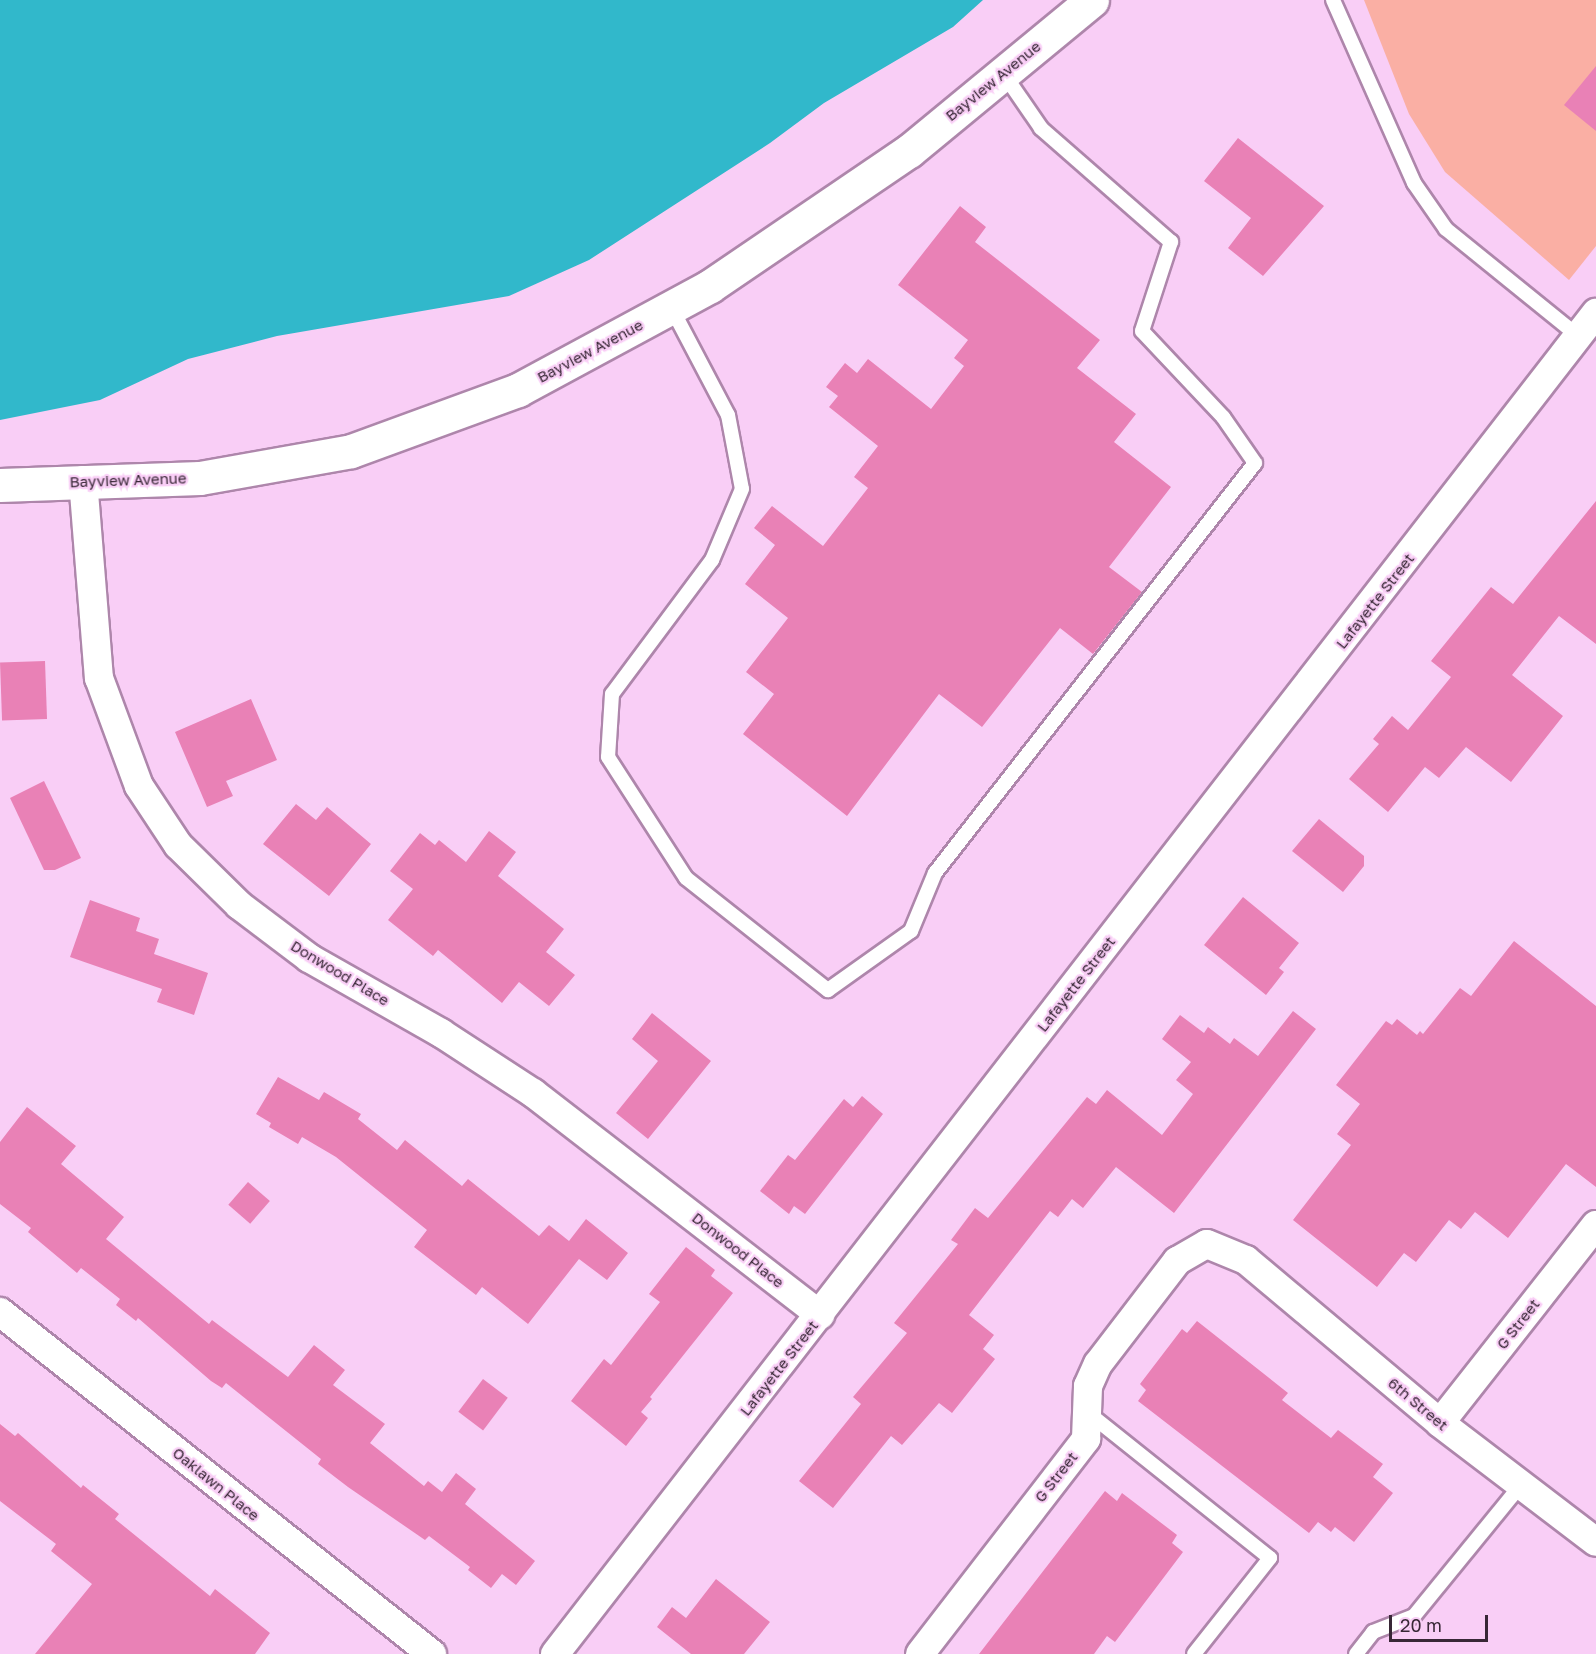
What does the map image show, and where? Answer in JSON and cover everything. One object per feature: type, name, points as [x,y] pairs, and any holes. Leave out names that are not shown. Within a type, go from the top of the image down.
[{"type":"street","name":"Bayview Avenue","points":[[0,485],[83,480],[200,478],[351,451],[518,390],[710,286],[909,151],[1092,0]]},
{"type":"street","name":"Lafayette Street","points":[[555,1654],[1596,313]]},
{"type":"street","name":"Donwood Place","points":[[83,480],[99,678],[139,786],[178,845],[239,904],[309,958],[441,1032],[533,1093],[820,1315]]},
{"type":"street","name":"G Street","points":[[1440,1423],[1596,1225]]},
{"type":"street","name":"G Street","points":[[920,1654],[1086,1439],[1088,1386],[1098,1364],[1178,1261],[1207,1244],[1246,1260]]},
{"type":"street","name":"6th Street","points":[[1246,1260],[1440,1423],[1596,1542]]},
{"type":"street","name":"Oaklawn Place","points":[[0,1312],[432,1654]]},
{"type":"lane","points":[[1333,0],[1414,183],[1446,230],[1578,336]]},
{"type":"lane","points":[[670,307],[728,415],[742,489],[712,560],[612,694],[608,757],[686,878],[828,990],[911,931],[935,873],[1255,463],[1223,417],[1142,331],[1171,242],[1041,128],[1003,74]]},
{"type":"lane","points":[[1087,1412],[1270,1558],[1194,1654]]},
{"type":"lane","points":[[1356,1654],[1373,1632],[1414,1616],[1521,1485]]},
{"type":"shaded area","points":[[1364,0],[1596,0],[1596,246],[1569,280],[1445,172],[1409,114]]},
{"type":"water","points":[[0,0],[983,0],[953,27],[824,103],[770,143],[589,260],[509,296],[277,336],[188,359],[100,400],[0,420]]},
{"type":"building","points":[[1596,66],[1596,131],[1564,105]]},
{"type":"building","points":[[1238,138],[1324,206],[1263,276],[1228,248],[1251,218],[1204,181]]},
{"type":"building","points":[[960,206],[986,227],[975,242],[1100,340],[1077,368],[1136,414],[1114,442],[1171,487],[1109,567],[1142,592],[1093,654],[1060,628],[982,727],[939,694],[847,816],[743,734],[774,694],[746,672],[788,618],[745,584],[775,545],[754,528],[772,506],[823,546],[868,488],[854,477],[878,446],[829,407],[838,396],[826,387],[845,363],[857,373],[868,359],[931,409],[964,366],[954,358],[968,340],[898,285]]},
{"type":"building","points":[[1596,501],[1596,644],[1559,616],[1512,675],[1563,716],[1511,782],[1466,747],[1439,778],[1425,767],[1388,812],[1349,779],[1379,744],[1373,739],[1392,716],[1408,730],[1451,677],[1431,661],[1491,587],[1513,604]]},
{"type":"building","points":[[45,661],[47,719],[2,721],[0,663]]},
{"type":"building","points":[[251,699],[277,760],[226,781],[233,796],[207,807],[175,732]]},
{"type":"building","points":[[44,781],[81,858],[55,870],[44,870],[10,798]]},
{"type":"building","points":[[296,804],[316,820],[327,807],[371,844],[329,896],[263,844]]},
{"type":"building","points":[[1319,819],[1364,856],[1364,866],[1343,892],[1292,851]]},
{"type":"building","points":[[489,831],[516,852],[498,876],[564,929],[546,952],[575,975],[549,1006],[519,982],[502,1003],[438,950],[433,956],[388,920],[413,889],[390,871],[420,833],[435,845],[439,840],[466,862]]},
{"type":"building","points":[[1243,897],[1299,943],[1279,968],[1284,972],[1266,995],[1204,945]]},
{"type":"building","points":[[90,900],[140,918],[136,931],[159,939],[154,954],[208,973],[194,1015],[157,1002],[162,989],[70,957]]},
{"type":"building","points":[[1514,941],[1596,1006],[1596,1187],[1566,1164],[1508,1238],[1475,1212],[1461,1229],[1449,1220],[1416,1262],[1404,1253],[1377,1287],[1293,1220],[1351,1145],[1337,1134],[1360,1104],[1336,1085],[1386,1021],[1392,1025],[1397,1019],[1417,1035],[1420,1031],[1423,1034],[1460,988],[1471,996]]},
{"type":"building","points":[[1293,1011],[1316,1029],[1174,1213],[1116,1167],[1083,1208],[1072,1199],[1058,1217],[1050,1211],[969,1315],[994,1335],[983,1349],[995,1359],[952,1413],[939,1403],[902,1445],[891,1436],[833,1508],[799,1481],[861,1404],[853,1397],[907,1333],[894,1323],[958,1244],[951,1240],[975,1208],[988,1218],[1087,1097],[1096,1104],[1107,1090],[1162,1135],[1193,1094],[1176,1080],[1191,1062],[1162,1039],[1180,1015],[1204,1033],[1208,1027],[1230,1044],[1234,1038],[1258,1056]]},
{"type":"building","points":[[652,1013],[711,1061],[648,1139],[616,1113],[658,1061],[632,1039]]},
{"type":"building","points":[[278,1077],[319,1100],[324,1092],[361,1114],[358,1119],[397,1150],[405,1140],[462,1186],[468,1179],[539,1236],[549,1225],[569,1241],[586,1219],[628,1253],[607,1280],[579,1259],[528,1324],[482,1287],[476,1295],[414,1247],[427,1230],[336,1157],[302,1137],[298,1144],[269,1127],[271,1123],[256,1114]]},
{"type":"building","points":[[862,1096],[883,1114],[805,1214],[794,1206],[789,1214],[760,1191],[788,1155],[795,1160],[844,1099],[853,1107]]},
{"type":"building","points":[[27,1107],[76,1146],[61,1164],[124,1217],[106,1239],[209,1324],[212,1320],[288,1377],[314,1345],[345,1370],[333,1385],[385,1424],[370,1443],[424,1486],[428,1481],[442,1492],[456,1473],[476,1489],[465,1504],[535,1561],[516,1585],[502,1574],[491,1588],[468,1570],[470,1567],[429,1536],[425,1540],[348,1487],[318,1464],[321,1459],[226,1383],[222,1388],[211,1381],[138,1318],[136,1321],[116,1305],[120,1299],[81,1268],[77,1273],[28,1232],[31,1228],[0,1204],[0,1142]]},
{"type":"building","points":[[248,1182],[270,1201],[250,1224],[228,1205]]},
{"type":"building","points":[[686,1247],[715,1270],[711,1276],[733,1293],[650,1397],[652,1399],[641,1412],[648,1418],[626,1446],[571,1401],[604,1359],[611,1365],[660,1302],[649,1294]]},
{"type":"building","points":[[1197,1321],[1288,1393],[1282,1400],[1331,1438],[1338,1430],[1383,1464],[1373,1477],[1393,1493],[1354,1542],[1335,1527],[1331,1532],[1318,1522],[1309,1533],[1138,1401],[1146,1390],[1140,1384],[1182,1329],[1187,1333]]},
{"type":"building","points":[[483,1379],[508,1398],[483,1430],[458,1412]]},
{"type":"building","points":[[0,1424],[15,1436],[18,1433],[81,1488],[83,1485],[119,1514],[115,1519],[210,1596],[215,1589],[270,1633],[255,1654],[35,1654],[92,1584],[51,1551],[56,1544],[0,1501]]},
{"type":"building","points":[[1105,1491],[1117,1501],[1122,1493],[1177,1535],[1172,1543],[1183,1552],[1115,1642],[1107,1636],[1094,1654],[979,1654]]},
{"type":"building","points":[[716,1579],[770,1622],[744,1654],[691,1654],[657,1627],[672,1607],[686,1618]]}]
